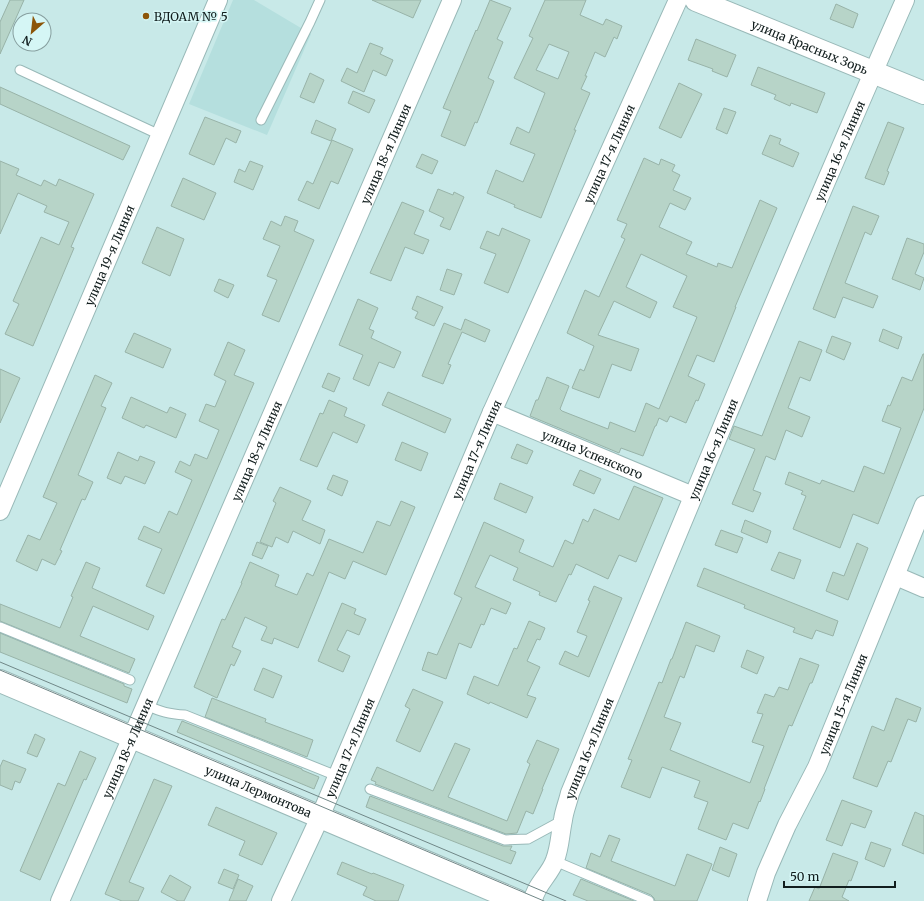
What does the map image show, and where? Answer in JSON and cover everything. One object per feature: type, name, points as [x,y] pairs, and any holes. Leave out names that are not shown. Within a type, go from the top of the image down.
[{"type":"main road","name":"улица Красных Зорь","points":[[696,0],[924,93]]},
{"type":"main road","name":"улица Лермонтова","points":[[0,681],[518,901]]},
{"type":"street","name":"улица 19-я Линия","points":[[0,511],[218,0]]},
{"type":"street","name":"улица 18-я Линия","points":[[60,901],[452,0]]},
{"type":"street","name":"улица 17-я Линия","points":[[281,901],[320,817],[492,412],[678,0]]},
{"type":"street","name":"улица 16-я Линия","points":[[533,901],[537,889],[550,872],[555,860],[560,845],[563,820],[570,793],[872,73],[905,0]]},
{"type":"street","name":"улица Успенского","points":[[492,412],[694,496]]},
{"type":"street","name":"улица 15-я Линия","points":[[757,901],[766,873],[787,824],[817,767],[924,506]]},
{"type":"street","points":[[896,576],[924,588]]},
{"type":"lane","points":[[261,120],[320,0]]},
{"type":"lane","points":[[20,70],[160,135]]},
{"type":"lane","points":[[0,627],[130,680]]},
{"type":"lane","points":[[146,704],[170,714],[185,715],[337,776]]},
{"type":"lane","points":[[370,789],[505,840],[528,839],[563,820]]},
{"type":"lane","points":[[555,860],[649,901]]},
{"type":"shaded area","points":[[233,0],[254,0],[311,34],[267,135],[189,104]]},
{"type":"building","points":[[10,0],[24,0],[19,12],[12,12],[12,27],[0,54],[0,22]]},
{"type":"building","points":[[372,0],[421,0],[413,18]]},
{"type":"building","points":[[490,0],[511,8],[497,39],[503,42],[488,78],[494,81],[477,123],[475,122],[465,146],[441,136],[451,111],[443,108]]},
{"type":"building","points":[[545,0],[586,0],[580,15],[603,25],[606,19],[622,26],[617,39],[614,37],[605,57],[595,52],[581,89],[590,93],[574,130],[576,130],[541,218],[514,207],[515,205],[487,193],[496,170],[523,182],[535,154],[510,144],[517,127],[529,133],[545,93],[514,78],[533,38],[529,36]],"holes":[[[549,44],[569,52],[558,79],[536,70]]]},
{"type":"building","points":[[836,4],[858,14],[853,28],[830,19]]},
{"type":"building","points":[[696,39],[736,55],[727,77],[712,71],[713,69],[688,60]]},
{"type":"building","points":[[370,43],[383,48],[380,54],[393,60],[386,76],[373,70],[364,92],[341,81],[347,68],[357,73]]},
{"type":"building","points":[[758,67],[825,93],[817,113],[791,103],[790,106],[774,99],[776,95],[751,85]]},
{"type":"building","points":[[310,73],[324,80],[314,103],[300,97]]},
{"type":"building","points":[[679,83],[702,94],[681,138],[659,128]]},
{"type":"building","points":[[0,87],[130,146],[123,160],[0,104]]},
{"type":"building","points":[[353,91],[375,100],[369,113],[348,103]]},
{"type":"building","points":[[724,108],[736,112],[727,134],[716,129]]},
{"type":"building","points":[[205,117],[241,131],[236,143],[226,138],[214,165],[189,154]]},
{"type":"building","points":[[316,120],[336,129],[331,141],[311,133]]},
{"type":"building","points":[[888,122],[904,128],[887,171],[889,172],[884,185],[865,178]]},
{"type":"building","points":[[770,135],[781,139],[779,144],[799,153],[793,167],[762,154]]},
{"type":"building","points":[[332,140],[353,149],[338,184],[331,181],[319,209],[298,200],[307,181],[313,184]]},
{"type":"building","points":[[422,154],[438,161],[432,174],[416,167]]},
{"type":"building","points":[[644,158],[659,165],[661,159],[675,165],[672,171],[680,175],[673,190],[691,198],[685,210],[670,203],[659,227],[692,242],[686,254],[717,267],[718,263],[732,268],[760,200],[777,208],[735,307],[714,362],[697,355],[688,376],[705,384],[698,401],[696,400],[686,423],[670,416],[667,422],[659,418],[643,456],[621,448],[619,453],[530,416],[547,377],[569,386],[560,409],[562,411],[608,429],[610,422],[635,432],[646,403],[659,409],[697,317],[673,307],[687,276],[641,254],[626,287],[657,302],[650,318],[614,301],[598,335],[639,349],[631,371],[612,364],[599,398],[572,388],[580,369],[584,371],[594,346],[567,333],[585,290],[599,297],[625,239],[621,237],[627,224],[617,220]]},
{"type":"building","points":[[0,161],[19,169],[16,175],[41,186],[44,180],[56,186],[59,179],[94,194],[71,247],[74,248],[33,346],[5,334],[19,304],[13,301],[41,237],[59,245],[69,222],[44,212],[47,206],[18,193],[0,234]]},
{"type":"building","points":[[250,161],[263,166],[253,190],[234,182],[239,169],[245,172]]},
{"type":"building","points":[[183,178],[216,193],[204,220],[171,206]]},
{"type":"building","points":[[438,189],[453,195],[454,192],[464,197],[450,230],[440,226],[444,218],[429,211]]},
{"type":"building","points":[[402,202],[424,211],[414,234],[429,240],[423,254],[405,247],[391,281],[370,273]]},
{"type":"building","points":[[853,206],[879,216],[871,235],[865,232],[845,283],[878,296],[873,308],[843,297],[835,318],[813,309]]},
{"type":"building","points":[[285,216],[298,221],[294,231],[314,240],[279,322],[262,315],[277,280],[267,276],[280,246],[263,239],[271,221],[281,226]]},
{"type":"building","points":[[157,227],[184,239],[170,276],[142,263]]},
{"type":"building","points":[[502,228],[530,240],[508,293],[484,283],[496,254],[480,248],[487,231],[499,236]]},
{"type":"building","points":[[907,238],[924,244],[924,252],[915,274],[924,278],[920,290],[892,279]]},
{"type":"building","points":[[447,269],[462,274],[454,295],[440,290]]},
{"type":"building","points":[[219,279],[234,285],[228,298],[214,291]]},
{"type":"building","points":[[417,296],[443,307],[434,326],[415,318],[418,312],[412,309]]},
{"type":"building","points":[[358,299],[378,308],[369,329],[374,331],[371,338],[401,352],[394,368],[379,362],[369,386],[353,379],[363,355],[339,345]]},
{"type":"building","points":[[465,319],[490,330],[485,342],[462,332],[448,364],[451,365],[443,384],[422,376],[444,323],[461,330]]},
{"type":"building","points":[[883,329],[902,337],[898,349],[879,341]]},
{"type":"building","points":[[134,333],[171,349],[163,368],[125,352]]},
{"type":"building","points":[[832,336],[851,343],[844,360],[826,352]]},
{"type":"building","points":[[799,341],[822,350],[810,381],[800,377],[788,408],[810,417],[802,437],[786,430],[775,460],[766,456],[753,490],[761,493],[753,512],[732,504],[755,449],[729,439],[734,426],[762,436]]},
{"type":"building","points":[[228,342],[245,350],[234,375],[254,383],[164,594],[146,586],[162,549],[138,539],[144,526],[159,533],[169,511],[177,515],[192,480],[175,472],[180,461],[190,466],[195,454],[207,459],[219,430],[199,421],[206,404],[215,407],[226,381],[214,375]]},
{"type":"building","points":[[923,354],[924,408],[878,524],[853,514],[840,548],[793,529],[806,496],[801,494],[803,491],[785,484],[789,472],[820,484],[822,480],[854,492],[864,466],[884,474],[901,428],[882,421],[902,377],[912,381]]},
{"type":"building","points":[[0,369],[20,378],[0,423]]},
{"type":"building","points":[[328,373],[340,378],[334,392],[322,387]]},
{"type":"building","points":[[95,375],[112,383],[101,406],[106,408],[78,475],[93,482],[85,500],[82,499],[55,565],[42,559],[37,571],[16,561],[28,535],[40,540],[57,503],[43,497]]},
{"type":"building","points":[[388,392],[451,419],[445,433],[382,405]]},
{"type":"building","points":[[131,397],[167,413],[170,407],[186,414],[176,438],[146,425],[144,428],[122,418]]},
{"type":"building","points":[[329,400],[347,408],[344,416],[365,425],[357,443],[333,432],[317,467],[300,460],[320,413],[323,414]]},
{"type":"building","points":[[402,442],[428,453],[421,471],[395,460]]},
{"type":"building","points":[[517,444],[533,451],[527,464],[511,458]]},
{"type":"building","points":[[118,452],[138,461],[140,456],[155,462],[145,484],[125,476],[121,484],[107,478]]},
{"type":"building","points":[[580,470],[601,479],[594,494],[573,485]]},
{"type":"building","points":[[333,475],[348,481],[342,496],[327,489]]},
{"type":"building","points":[[500,483],[533,497],[526,513],[494,499]]},
{"type":"building","points":[[634,486],[663,498],[636,562],[619,555],[608,579],[576,564],[571,575],[569,574],[556,602],[539,595],[540,592],[513,580],[518,568],[490,555],[475,587],[511,603],[506,614],[491,608],[484,625],[481,624],[471,648],[459,643],[446,679],[422,670],[428,652],[437,655],[462,598],[454,594],[484,522],[524,540],[519,552],[553,567],[565,540],[573,544],[583,519],[588,522],[594,509],[619,520]]},
{"type":"building","points":[[280,487],[311,501],[302,520],[325,530],[320,544],[293,531],[288,543],[276,537],[272,547],[260,542],[276,503],[273,501]]},
{"type":"building","points":[[401,501],[415,507],[386,575],[353,561],[345,579],[329,572],[298,648],[274,638],[272,644],[261,640],[267,627],[245,617],[232,647],[241,651],[234,666],[231,664],[217,698],[194,687],[222,619],[225,620],[250,562],[279,575],[275,586],[297,595],[307,573],[313,576],[329,539],[363,553],[377,521],[390,526]]},
{"type":"building","points":[[745,520],[771,531],[767,543],[741,532]]},
{"type":"building","points":[[721,530],[743,538],[737,553],[715,545]]},
{"type":"building","points":[[257,542],[268,546],[262,559],[252,555]]},
{"type":"building","points":[[857,543],[868,548],[848,600],[826,591],[833,572],[844,576]]},
{"type":"building","points":[[779,552],[801,560],[794,579],[771,570]]},
{"type":"building","points":[[86,562],[100,568],[92,588],[154,616],[148,630],[93,606],[80,636],[135,659],[129,673],[0,621],[0,604],[60,628],[73,597],[71,596]]},
{"type":"building","points":[[704,568],[838,621],[833,636],[816,630],[812,639],[793,632],[795,628],[744,608],[745,605],[697,586]]},
{"type":"building","points":[[594,586],[622,598],[589,677],[559,664],[565,651],[578,657],[587,636],[577,632],[590,601],[588,600]]},
{"type":"building","points":[[342,603],[356,609],[354,614],[366,619],[359,635],[347,630],[337,650],[350,656],[343,672],[318,661]]},
{"type":"building","points":[[529,621],[545,628],[540,640],[537,639],[527,661],[540,667],[527,695],[536,698],[527,718],[467,694],[474,676],[498,686],[514,648],[517,649]]},
{"type":"building","points":[[686,622],[720,636],[714,652],[696,645],[684,678],[680,676],[664,717],[681,723],[670,750],[750,783],[764,746],[752,742],[763,714],[757,713],[765,694],[774,697],[779,687],[788,690],[800,658],[819,665],[792,726],[789,725],[760,802],[759,801],[748,829],[733,823],[726,840],[698,829],[708,802],[694,797],[700,781],[662,767],[650,798],[621,787],[632,760],[628,759],[659,682],[662,683]]},
{"type":"building","points":[[0,633],[124,684],[124,686],[132,689],[127,703],[0,652]]},
{"type":"building","points":[[747,650],[764,657],[757,674],[741,667]]},
{"type":"building","points":[[263,668],[282,676],[273,698],[254,690]]},
{"type":"building","points":[[413,689],[443,702],[420,752],[396,741],[410,709],[405,706]]},
{"type":"building","points":[[212,698],[266,719],[265,722],[313,740],[307,757],[205,717]]},
{"type":"building","points":[[896,698],[921,708],[916,722],[908,719],[891,762],[888,761],[877,787],[853,778],[872,726],[884,731]]},
{"type":"building","points":[[182,721],[319,777],[314,789],[177,732]]},
{"type":"building","points":[[35,734],[45,739],[37,757],[27,753]]},
{"type":"building","points":[[537,740],[559,749],[533,814],[526,811],[517,833],[506,834],[375,784],[376,782],[371,780],[377,767],[433,791],[455,743],[470,749],[448,797],[507,821],[530,764],[527,762]]},
{"type":"building","points":[[80,751],[96,758],[86,780],[84,779],[40,880],[20,871],[58,783],[65,786]]},
{"type":"building","points":[[3,760],[26,769],[20,783],[15,781],[12,790],[0,785],[0,767]]},
{"type":"building","points":[[154,779],[172,786],[129,882],[144,888],[138,901],[122,901],[105,894]]},
{"type":"building","points":[[370,796],[503,846],[512,846],[510,850],[516,852],[511,864],[366,807]]},
{"type":"building","points":[[842,800],[872,811],[865,828],[851,823],[842,846],[826,840]]},
{"type":"building","points":[[216,807],[277,833],[262,865],[239,855],[245,841],[208,825]]},
{"type":"building","points":[[915,812],[924,816],[924,854],[902,845]]},
{"type":"building","points":[[609,835],[620,839],[611,861],[675,886],[687,854],[712,864],[697,901],[655,901],[651,895],[586,868],[591,853],[600,857]]},
{"type":"building","points":[[871,842],[891,849],[884,867],[865,859]]},
{"type":"building","points":[[720,847],[737,854],[729,877],[712,870]]},
{"type":"building","points":[[833,853],[858,862],[851,881],[849,880],[842,897],[849,901],[809,901],[815,887],[819,889]]},
{"type":"building","points":[[342,862],[404,885],[398,901],[376,901],[363,895],[367,887],[337,874]]},
{"type":"building","points":[[224,869],[239,875],[233,889],[218,883]]},
{"type":"building","points":[[170,875],[191,887],[184,901],[178,901],[161,892]]},
{"type":"building","points":[[238,879],[253,886],[246,901],[229,901]]},
{"type":"building","points":[[581,879],[634,901],[588,901],[573,895]]},
{"type":"tram line","points":[[0,662],[566,901]]},
{"type":"tram line","points":[[0,670],[544,901]]},
{"type":"place","name":"ВДОАМ № 5","points":[[146,16]]}]
